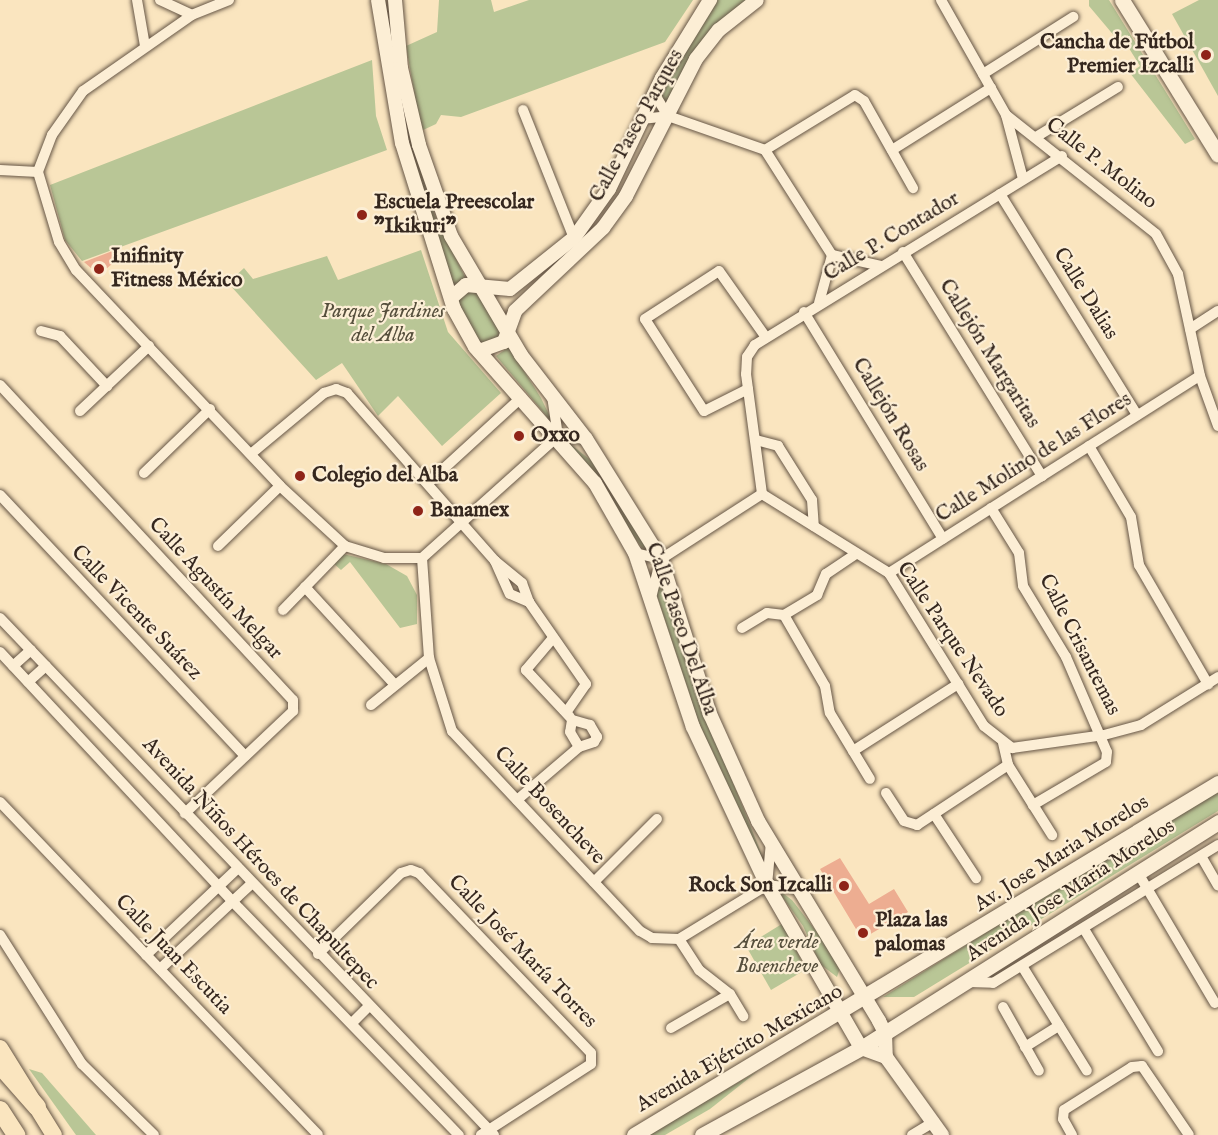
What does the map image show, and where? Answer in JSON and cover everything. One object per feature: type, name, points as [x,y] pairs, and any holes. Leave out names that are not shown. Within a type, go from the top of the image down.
[{"type":"highway","points":[[0,1065],[37,1107]]},
{"type":"highway","points":[[0,1110],[16,1135]]},
{"type":"main road","points":[[1122,0],[1218,155]]},
{"type":"main road","name":"Av. Jose Maria Morelos","points":[[866,999],[1218,783]]},
{"type":"main road","name":"Avenida Jose Maria Morelos","points":[[885,1033],[969,982],[1218,822]]},
{"type":"main road","name":"Avenida Ejército Mexicano","points":[[634,1135],[866,999]]},
{"type":"main road","points":[[702,1135],[885,1033]]},
{"type":"main road","points":[[0,1048],[54,1135]]},
{"type":"street","points":[[137,0],[145,46]]},
{"type":"street","points":[[159,0],[192,15]]},
{"type":"street","points":[[229,0],[192,15],[83,91],[52,135],[38,172],[59,242],[70,261],[252,453],[280,486],[345,546],[384,558],[422,558],[558,436]]},
{"type":"street","name":"Calle Paseo Del Alba","points":[[378,0],[402,143],[451,298],[479,351],[558,436],[595,483],[635,553],[652,594],[693,727],[767,885],[861,1048]]},
{"type":"street","name":"Calle Paseo Del Alba","points":[[395,0],[401,68],[419,145],[451,236],[508,326],[521,355],[586,440],[661,559],[710,714],[771,842],[885,1033]]},
{"type":"street","name":"Calle Paseo Parques","points":[[451,298],[466,285],[501,291],[517,285],[574,238],[609,189],[654,93],[710,0]]},
{"type":"street","name":"Calle Paseo Parques","points":[[479,351],[504,342],[508,326],[525,300],[582,253],[603,228],[668,116],[696,59],[719,30],[757,0]]},
{"type":"street","name":"Calle P. Molino","points":[[941,0],[1006,115],[1062,156],[1156,234],[1175,267],[1200,376],[1218,426]]},
{"type":"street","points":[[983,74],[1073,17]]},
{"type":"street","points":[[1036,137],[1118,87]]},
{"type":"street","points":[[892,150],[991,88]]},
{"type":"street","points":[[654,93],[668,116]]},
{"type":"street","points":[[765,150],[855,95],[864,101],[914,188]]},
{"type":"street","points":[[523,110],[574,238]]},
{"type":"street","points":[[1006,115],[1023,179]]},
{"type":"street","points":[[641,119],[668,116],[765,150],[832,255],[881,266]]},
{"type":"street","name":"Calle P. Contador","points":[[748,388],[747,357],[765,336],[1062,156]]},
{"type":"street","points":[[0,171],[38,172]]},
{"type":"street","name":"Calle Dalias","points":[[1000,194],[1137,416]]},
{"type":"street","name":"Callejón Margaritas","points":[[903,252],[1042,476]]},
{"type":"street","points":[[819,303],[832,255]]},
{"type":"street","points":[[652,594],[661,559],[762,494],[748,388],[704,411],[645,319],[719,271],[765,336]]},
{"type":"street","name":"Callejón Rosas","points":[[804,312],[943,539]]},
{"type":"street","points":[[1190,328],[1218,312]]},
{"type":"street","points":[[41,331],[60,336],[107,386]]},
{"type":"street","points":[[80,411],[149,346]]},
{"type":"street","name":"Calle Molino de las Flores","points":[[889,573],[1200,376]]},
{"type":"street","name":"Calle Agustín Melgar","points":[[0,386],[293,700],[293,711],[185,813]]},
{"type":"street","points":[[252,453],[324,393],[336,389],[347,393],[495,561],[522,583],[529,602],[587,688],[570,715],[570,732],[579,747]]},
{"type":"street","points":[[552,396],[558,436]]},
{"type":"street","points":[[428,483],[522,397]]},
{"type":"street","points":[[144,473],[210,409]]},
{"type":"street","points":[[558,436],[586,440]]},
{"type":"street","points":[[756,440],[778,446],[812,500],[813,526]]},
{"type":"street","points":[[1089,446],[1131,517],[1139,565],[1213,680]]},
{"type":"street","points":[[218,546],[280,486]]},
{"type":"street","name":"Calle Parque Nevado","points":[[762,494],[889,573],[984,726],[1003,743],[1024,749],[1104,735],[1151,720],[1213,680]]},
{"type":"street","name":"Calle Vicente Suárez","points":[[0,495],[245,756]]},
{"type":"street","name":"Calle Crisantemas","points":[[991,508],[1018,553],[1025,591],[1066,657],[1076,690],[1104,735]]},
{"type":"street","points":[[283,610],[345,546]]},
{"type":"street","points":[[635,553],[661,559]]},
{"type":"street","points":[[742,628],[767,613],[784,615],[817,595],[826,574],[857,553]]},
{"type":"street","name":"Calle Bosencheve","points":[[422,558],[429,658],[452,730],[640,931],[652,938],[679,939]]},
{"type":"street","points":[[495,561],[510,594],[529,602]]},
{"type":"street","points":[[305,587],[395,685]]},
{"type":"street","points":[[784,615],[825,686],[830,713],[870,778]]},
{"type":"street","name":"Avenida Niños Héroes de Chapultepec","points":[[0,618],[488,1133]]},
{"type":"street","points":[[517,800],[579,747],[590,746],[597,737],[584,721],[570,715],[526,670],[554,638]]},
{"type":"street","points":[[13,666],[31,650]]},
{"type":"street","name":"Avenida Niños Héroes de Chapultepec","points":[[0,652],[232,901],[459,1135]]},
{"type":"street","points":[[371,705],[429,658]]},
{"type":"street","points":[[28,682],[46,666]]},
{"type":"street","points":[[853,751],[958,684]]},
{"type":"street","points":[[1033,805],[1106,762],[1104,735]]},
{"type":"street","points":[[1003,743],[1008,765],[1052,835]]},
{"type":"street","points":[[886,793],[911,825],[934,814],[1008,765]]},
{"type":"street","name":"Calle Juan Escutia","points":[[0,802],[318,1135]]},
{"type":"street","points":[[934,814],[976,878]]},
{"type":"street","points":[[594,882],[657,819]]},
{"type":"street","points":[[767,885],[771,842]]},
{"type":"street","points":[[969,982],[993,983],[1218,846]]},
{"type":"street","points":[[1201,856],[1218,885]]},
{"type":"street","points":[[146,955],[237,868]]},
{"type":"street","name":"Calle José María Torres","points":[[318,954],[401,873],[419,873],[593,1057],[591,1064],[488,1133]]},
{"type":"street","points":[[1138,873],[1215,1003]]},
{"type":"street","points":[[160,969],[251,884]]},
{"type":"street","points":[[743,1016],[730,994],[699,970],[679,939],[767,885],[798,889]]},
{"type":"street","points":[[1084,928],[1158,1051]]},
{"type":"street","points":[[0,935],[82,1064],[154,1135]]},
{"type":"street","points":[[1023,966],[1087,1071]]},
{"type":"street","points":[[671,1028],[730,994]]},
{"type":"street","points":[[352,1023],[368,1007]]},
{"type":"street","points":[[1003,1007],[1039,1071]]},
{"type":"street","points":[[1025,1047],[1059,1026]]},
{"type":"street","points":[[885,1033],[886,1057]]},
{"type":"street","points":[[861,1048],[886,1057],[942,1135]]},
{"type":"street","points":[[1072,1135],[1063,1119],[1064,1110],[1132,1067],[1142,1066],[1189,1135]]},
{"type":"street","points":[[912,1135],[934,1122]]},
{"type":"green space","points":[[439,0],[491,0],[494,12],[529,0],[693,0],[665,42],[461,117],[441,115],[436,124],[421,131],[406,46],[437,32]]},
{"type":"green space","points":[[716,0],[752,0],[740,7],[666,108],[658,92]]},
{"type":"green space","points":[[1089,0],[1109,0],[1195,139],[1185,144],[1130,73],[1140,66],[1122,37],[1116,38],[1089,6]]},
{"type":"green space","name":"Cancha de Fútbol Premier Izcalli","points":[[1199,0],[1218,0],[1218,96],[1172,14]]},
{"type":"green space","points":[[372,60],[376,116],[387,150],[82,261],[65,240],[50,185]]},
{"type":"green space","points":[[402,115],[435,216],[466,279],[452,287],[404,142]]},
{"type":"green space","name":"Parque Jardines del Alba","points":[[421,250],[448,332],[501,393],[442,446],[398,396],[378,416],[342,363],[316,380],[228,283],[244,268],[253,279],[327,256],[338,280]]},
{"type":"green space","points":[[475,290],[499,325],[501,339],[481,343],[458,307],[458,293]]},
{"type":"green space","points":[[509,347],[541,398],[554,425],[496,356]]},
{"type":"green space","points":[[565,440],[593,462],[650,552],[642,548]]},
{"type":"green space","points":[[343,554],[386,564],[407,576],[417,595],[417,624],[400,628],[350,562],[341,570],[333,563]]},
{"type":"green space","points":[[659,575],[693,682],[767,868],[706,746],[657,596]]},
{"type":"green space","points":[[1218,788],[1218,811],[914,997],[883,997]]},
{"type":"green space","points":[[776,888],[792,900],[830,949],[840,968],[837,977],[820,964],[803,926]]},
{"type":"green space","name":"Área verde Bosencheve","points":[[785,922],[805,970],[771,990],[746,946]]},
{"type":"green space","points":[[29,1069],[42,1073],[96,1135],[76,1135]]},
{"type":"green space","points":[[758,1071],[710,1109],[665,1135],[647,1135]]},
{"type":"building","name":"Inifinity Fitness México","points":[[115,250],[119,258],[99,275],[84,262]]},
{"type":"building","points":[[840,858],[869,904],[894,889],[908,912],[862,939],[820,869]]},
{"type":"place","name":"Cancha de Fútbol Premier Izcalli","points":[[1206,55]]},
{"type":"place","name":"Escuela Preescolar \"Ikikuri\"","points":[[362,215]]},
{"type":"place","name":"Inifinity Fitness México","points":[[99,269]]},
{"type":"place","name":"Oxxo","points":[[519,436]]},
{"type":"place","name":"Colegio del Alba","points":[[300,476]]},
{"type":"place","name":"Banamex","points":[[418,511]]},
{"type":"place","name":"Rock Son Izcalli","points":[[844,886]]},
{"type":"place","name":"Plaza las palomas","points":[[863,933]]}]
